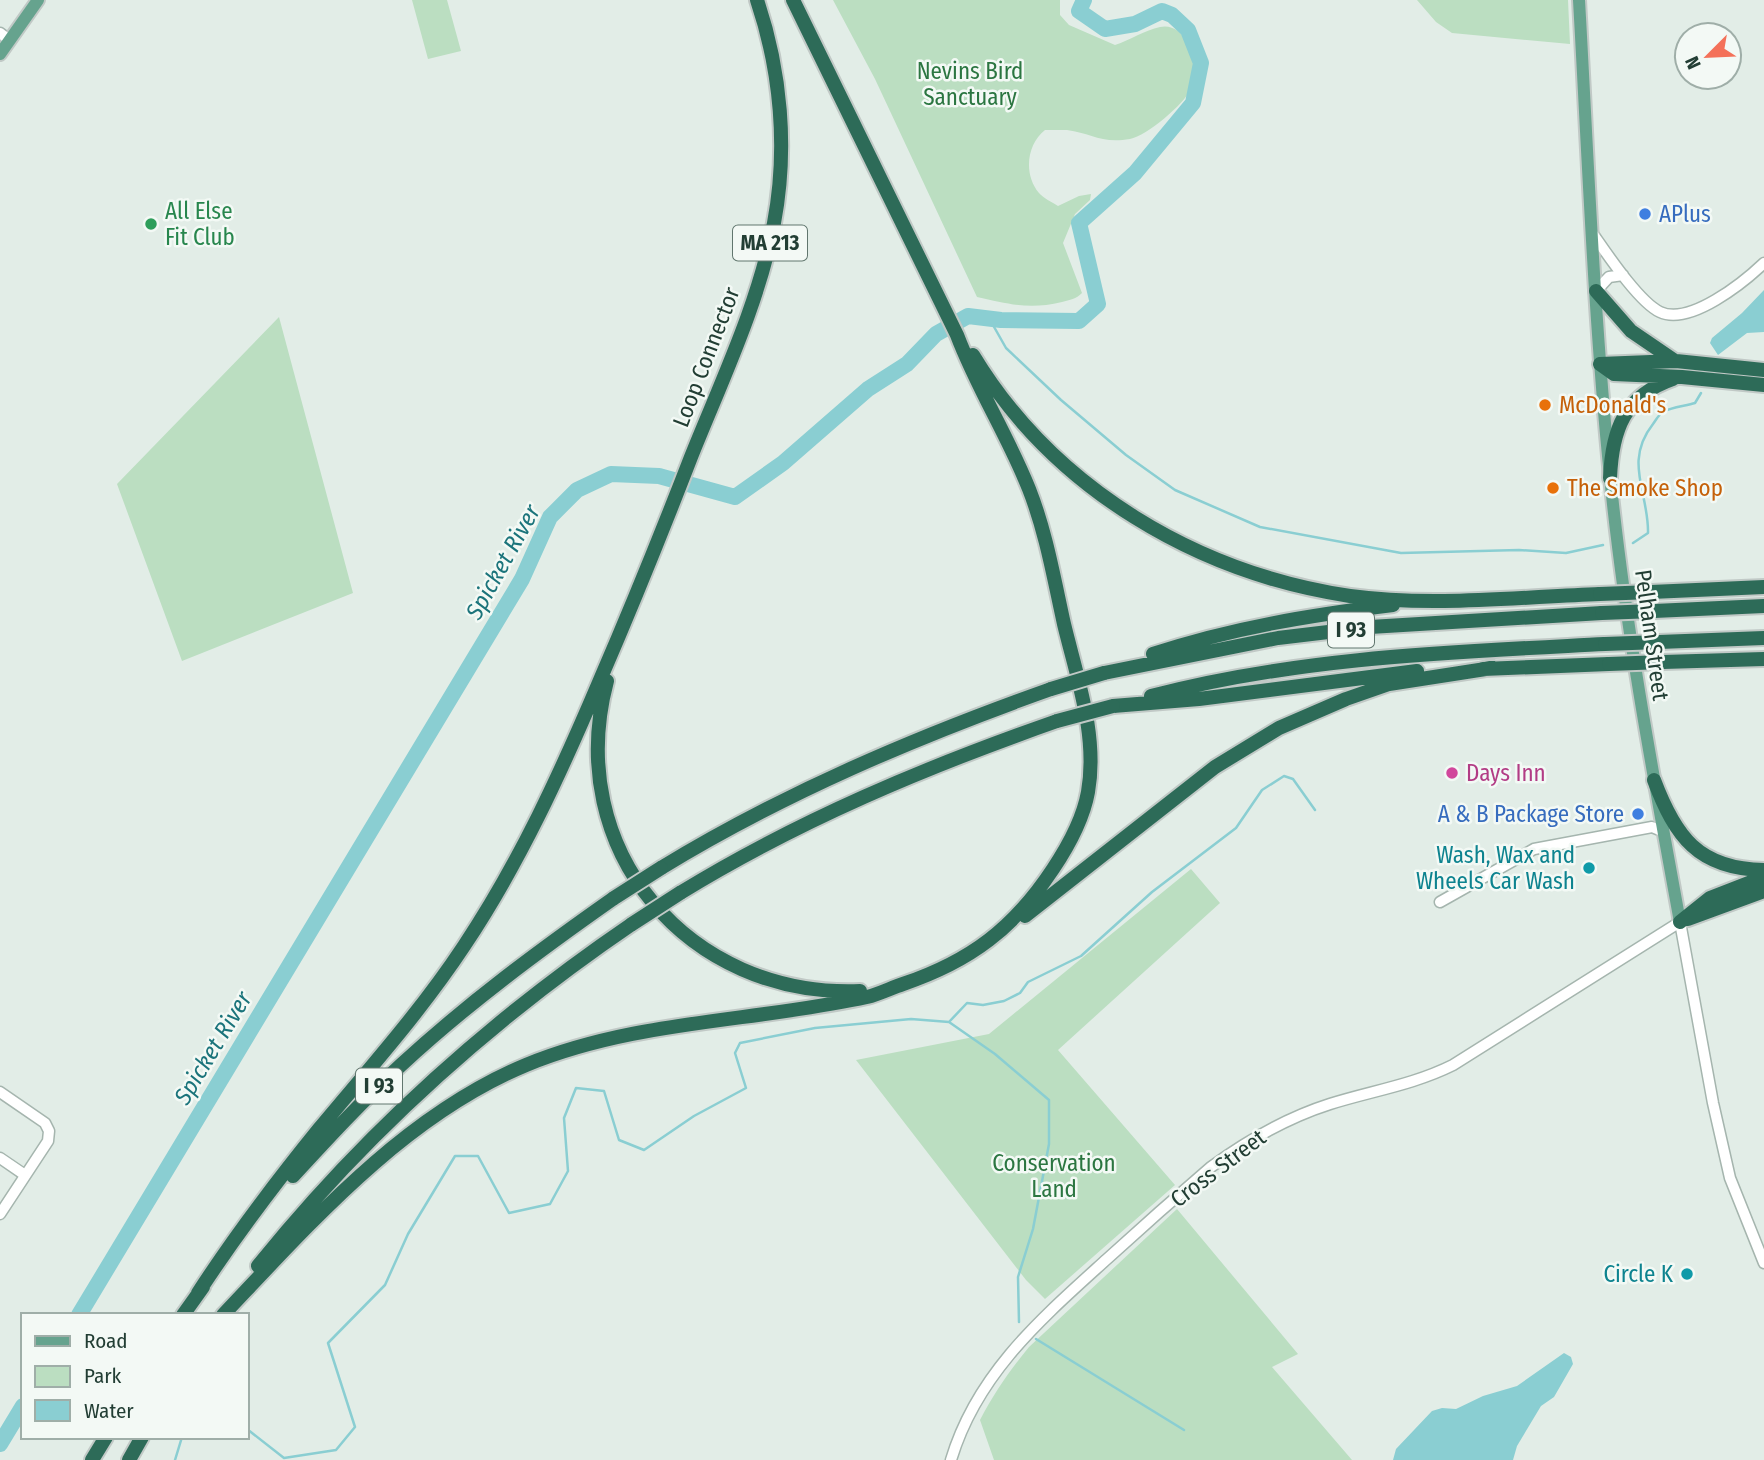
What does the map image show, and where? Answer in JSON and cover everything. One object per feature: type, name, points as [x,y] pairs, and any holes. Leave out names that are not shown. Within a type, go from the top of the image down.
[{"type":"highway","name":"Loop Connector","points":[[619,636],[755,293],[774,221],[781,166],[779,102],[770,49],[757,0]]},
{"type":"highway","points":[[793,0],[1018,464],[1037,511],[1088,729],[1091,752],[1088,796],[1073,837],[1033,898],[992,939]]},
{"type":"highway","points":[[1596,291],[1631,331],[1676,361]]},
{"type":"highway","points":[[957,335],[1005,403],[1052,454],[1118,508],[1155,530],[1223,561],[1298,584],[1350,596],[1436,600]]},
{"type":"highway","points":[[1600,364],[1676,361],[1764,370]]},
{"type":"highway","points":[[1600,364],[1614,374],[1764,385]]},
{"type":"highway","points":[[1610,478],[1613,443],[1628,409],[1655,386],[1682,377]]},
{"type":"highway","points":[[1104,673],[1185,643],[1316,614],[1436,600],[1764,585]]},
{"type":"highway","name":"I 93","points":[[184,1313],[287,1183],[333,1133],[401,1065],[507,976],[614,898],[661,868],[758,813],[864,762],[927,735],[1051,689],[1104,673],[1278,638],[1383,626],[1764,606]]},
{"type":"highway","points":[[619,636],[600,713],[600,780],[618,846],[650,900],[675,927],[703,949],[730,965],[761,978],[802,989],[834,991],[861,991],[902,985]]},
{"type":"highway","points":[[198,1293],[242,1229],[409,1022],[471,935],[505,880],[553,789],[619,636]]},
{"type":"highway","name":"I 93","points":[[224,1313],[327,1183],[400,1109],[480,1037],[553,980],[680,893],[757,849],[895,782],[960,755],[1057,721],[1201,684],[1328,663],[1441,652],[1764,638]]},
{"type":"highway","points":[[1113,706],[1260,692],[1389,673],[1764,659]]},
{"type":"highway","points":[[224,1313],[357,1179],[432,1118],[497,1079],[594,1041],[872,996],[946,968],[1031,912],[1215,767],[1279,727],[1389,684],[1492,668]]},
{"type":"highway","points":[[1654,780],[1668,816],[1686,841],[1722,863],[1764,870]]},
{"type":"highway","points":[[1680,922],[1710,898],[1764,877]]},
{"type":"highway","points":[[1680,922],[1764,891]]},
{"type":"highway","points":[[92,1460],[105,1439]]},
{"type":"highway","points":[[129,1460],[141,1439]]},
{"type":"main road","points":[[0,54],[5,37],[38,0]]},
{"type":"main road","name":"Pelham Street","points":[[1579,0],[1600,364],[1610,478],[1637,690],[1680,922]]},
{"type":"street","points":[[1593,234],[1623,275],[1657,310],[1673,315],[1693,311],[1718,298],[1764,263]]},
{"type":"street","points":[[1596,291],[1609,277],[1623,275]]},
{"type":"street","points":[[1440,902],[1534,849],[1652,827],[1664,832]]},
{"type":"street","name":"Pelham Street","points":[[1680,922],[1727,1167],[1739,1204],[1764,1262]]},
{"type":"street","name":"Cross Street","points":[[951,1460],[983,1388],[1023,1336],[1211,1167],[1245,1143],[1279,1124],[1342,1100],[1418,1080],[1453,1065],[1680,922]]},
{"type":"street","points":[[0,1092],[46,1123],[49,1131],[48,1141],[0,1214]]},
{"type":"street","points":[[0,1158],[26,1175]]},
{"type":"street","points":[[0,1189],[11,1197]]},
{"type":"green space","points":[[412,0],[447,0],[461,51],[428,59]]},
{"type":"green space","name":"Nevins Bird Sanctuary","points":[[833,0],[1060,0],[1060,15],[1069,25],[1115,45],[1160,27],[1170,27],[1185,39],[1194,70],[1191,89],[1181,103],[1155,126],[1137,137],[1120,140],[1104,139],[1075,131],[1045,130],[1034,143],[1029,168],[1034,185],[1041,195],[1058,206],[1079,196],[1091,194],[1090,200],[1075,214],[1063,243],[1082,293],[1080,295],[1062,302],[1029,306],[977,297],[875,79]]},
{"type":"green space","points":[[1417,0],[1568,0],[1570,44],[1452,33],[1436,22]]},
{"type":"green space","points":[[279,317],[353,593],[182,661],[117,484]]},
{"type":"green space","name":"Conservation Land","points":[[1191,869],[1220,903],[1058,1050],[1175,1185],[1045,1299],[1026,1280],[856,1060],[989,1034]]},
{"type":"green space","name":"Conservation Land","points":[[1177,1209],[1298,1354],[1272,1367],[1352,1460],[994,1460],[980,1420],[1009,1373],[1029,1347]]},
{"type":"water","points":[[1764,290],[1764,332],[1747,333],[1718,355],[1710,343],[1712,338]]},
{"type":"water","points":[[1564,1353],[1571,1357],[1573,1364],[1554,1397],[1541,1406],[1517,1446],[1513,1460],[1393,1460],[1396,1449],[1432,1411],[1442,1408],[1456,1409],[1483,1396],[1517,1386]]},
{"type":"waterway","name":"Spicket River","points":[[80,1313],[522,579],[550,517],[577,490],[611,474],[659,476],[735,497],[783,463],[868,389],[907,364],[936,334],[968,316],[1001,320],[1079,321],[1098,304],[1079,223],[1135,173],[1193,103],[1201,63],[1188,30],[1172,15],[1162,11],[1135,24],[1105,29],[1079,11],[1084,0]]},
{"type":"waterway","points":[[989,318],[1006,348],[1061,400],[1126,455],[1175,490],[1260,527],[1401,553],[1519,550],[1566,553],[1603,545]]},
{"type":"waterway","points":[[1633,543],[1648,533],[1638,465],[1644,438],[1662,413],[1695,403],[1701,393]]},
{"type":"waterway","points":[[949,1022],[967,1003],[983,1005],[1004,1001],[1020,993],[1028,982],[1081,956],[1152,892],[1236,828],[1262,790],[1284,776],[1293,779],[1315,810]]},
{"type":"waterway","points":[[248,1430],[284,1458],[336,1450],[355,1427],[328,1343],[385,1285],[408,1234],[455,1156],[478,1156],[509,1213],[550,1204],[568,1171],[564,1118],[576,1088],[604,1091],[619,1140],[644,1150],[694,1116],[746,1088],[735,1053],[740,1043],[815,1028],[911,1019],[949,1022],[995,1054],[1049,1100],[1049,1144],[1033,1229],[1018,1277],[1019,1322]]},
{"type":"waterway","points":[[1036,1339],[1184,1430]]},
{"type":"waterway","name":"Spicket River","points":[[0,1444],[21,1409]]},
{"type":"waterway","points":[[175,1460],[181,1439]]},
{"type":"place","name":"APlus","points":[[1645,214]]},
{"type":"place","name":"All Else Fit Club","points":[[151,224]]},
{"type":"place","name":"McDonald's","points":[[1545,405]]},
{"type":"place","name":"The Smoke Shop","points":[[1553,488]]},
{"type":"place","name":"Days Inn","points":[[1452,773]]},
{"type":"place","name":"A & B Package Store","points":[[1638,814]]},
{"type":"place","name":"Wash, Wax and Wheels Car Wash","points":[[1589,868]]},
{"type":"place","name":"Circle K","points":[[1687,1274]]}]
